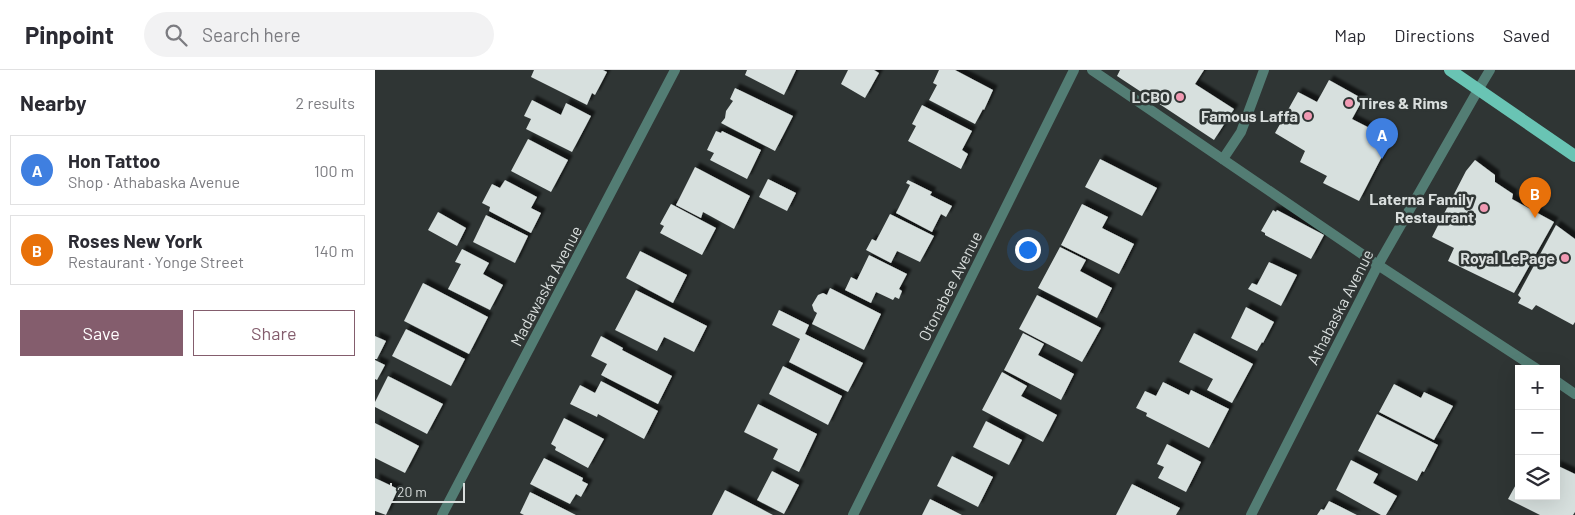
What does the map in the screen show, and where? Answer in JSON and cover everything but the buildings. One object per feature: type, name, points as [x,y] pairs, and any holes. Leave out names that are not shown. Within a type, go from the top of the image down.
[{"type":"main road","points":[[1450,70],[1575,156]]},
{"type":"street","name":"Madawaska Avenue","points":[[442,515],[675,70]]},
{"type":"street","name":"Otonabee Avenue","points":[[853,515],[1075,70]]},
{"type":"street","points":[[1092,70],[1531,365]]},
{"type":"street","points":[[1223,159],[1241,132],[1264,70]]},
{"type":"street","name":"Athabaska Avenue","points":[[1251,515],[1378,264],[1490,70]]},
{"type":"street","points":[[1560,384],[1575,394]]},
{"type":"place","name":"LCBO","points":[[1180,97]]},
{"type":"place","name":"Tires & Rims","points":[[1349,103]]},
{"type":"place","name":"Famous Laffa","points":[[1308,116]]},
{"type":"place","name":"Hon Tattoo","points":[[1382,159]]},
{"type":"place","name":"Laterna Family Restaurant","points":[[1484,208]]},
{"type":"place","name":"Roses New York","points":[[1535,218]]},
{"type":"place","name":"Royal LePage","points":[[1565,258]]}]
